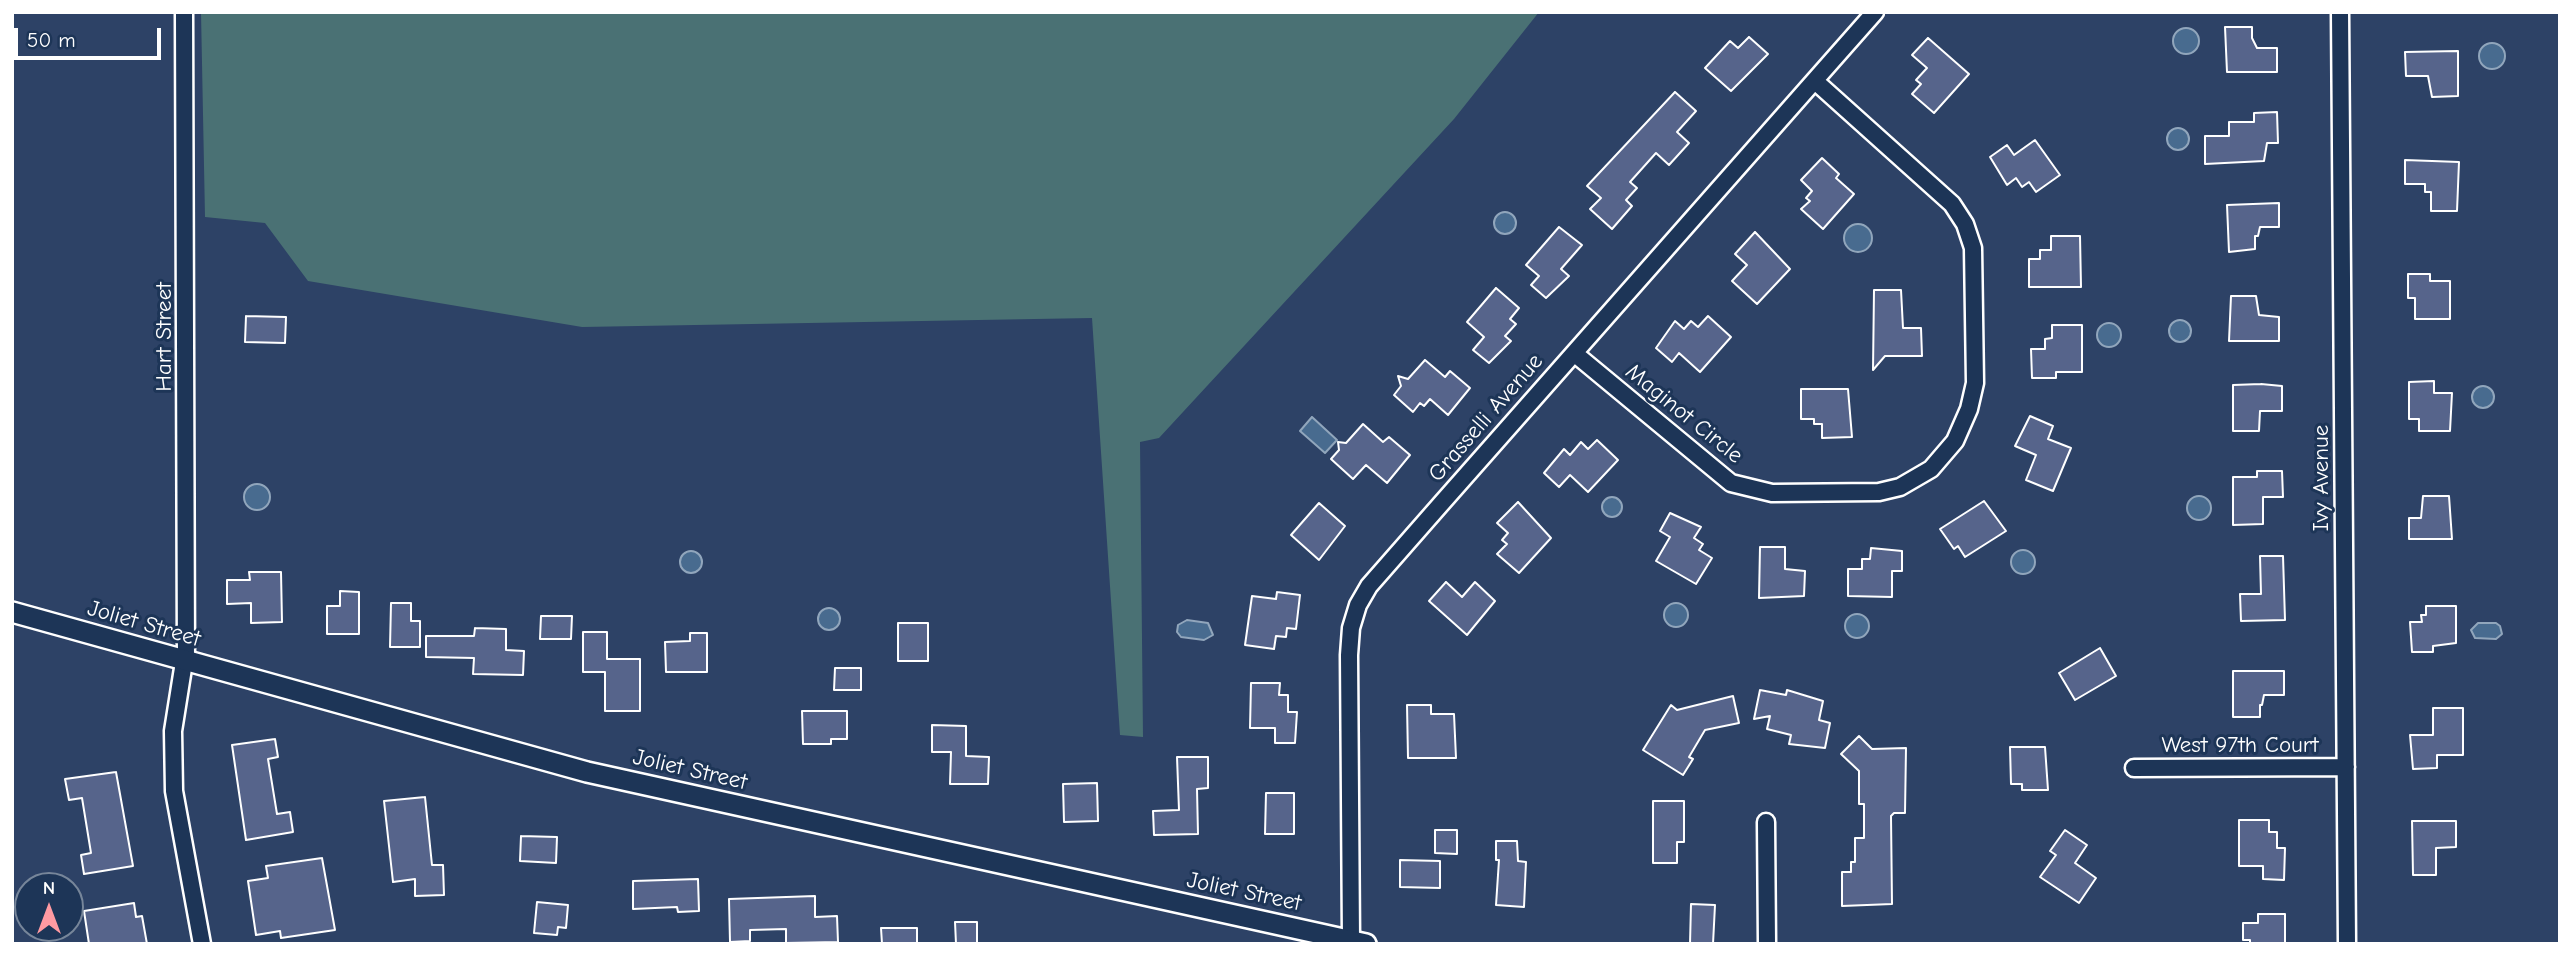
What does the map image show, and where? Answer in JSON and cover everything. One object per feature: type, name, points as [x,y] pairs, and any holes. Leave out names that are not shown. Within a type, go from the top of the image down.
[{"type":"street","name":"Hart Street","points":[[184,12],[185,662],[173,731],[173,782],[202,944]]},
{"type":"street","name":"Grasselli Avenue","points":[[1359,942],[1349,655],[1351,628],[1358,605],[1369,586],[1875,12]]},
{"type":"street","name":"Ivy Avenue","points":[[2340,12],[2347,944]]},
{"type":"street","name":"Maginot Circle","points":[[1574,353],[1731,483],[1757,491],[1878,492],[1900,487],[1931,469],[1955,442],[1969,409],[1975,383],[1973,248],[1965,224],[1952,204],[1815,81]]},
{"type":"street","name":"Joliet Street","points":[[12,612],[587,772],[1359,942]]},
{"type":"street","name":"West 97th Court","points":[[2134,768],[2346,767]]},
{"type":"street","points":[[1766,822],[1768,944]]},
{"type":"green space","points":[[201,12],[1539,12],[1454,119],[1159,438],[1140,442],[1143,737],[1120,735],[1092,318],[582,327],[308,281],[265,223],[205,217]]},
{"type":"water","points":[[2186,28],[2195,32],[2199,41],[2195,50],[2186,54],[2177,50],[2173,41],[2177,32]]},
{"type":"water","points":[[2492,43],[2501,47],[2505,56],[2501,65],[2492,69],[2483,65],[2479,56],[2483,47]]},
{"type":"water","points":[[2178,128],[2186,131],[2189,139],[2186,147],[2178,150],[2170,147],[2167,139],[2170,131]]},
{"type":"water","points":[[1505,212],[1513,215],[1516,223],[1513,231],[1505,234],[1497,231],[1494,223],[1497,215]]},
{"type":"water","points":[[1858,224],[1868,228],[1872,238],[1868,248],[1858,252],[1848,248],[1844,238],[1848,228]]},
{"type":"water","points":[[2180,320],[2188,323],[2191,331],[2188,339],[2180,342],[2172,339],[2169,331],[2172,323]]},
{"type":"water","points":[[2109,323],[2120,330],[2121,335],[2114,346],[2109,347],[2098,340],[2097,335],[2104,324]]},
{"type":"water","points":[[2483,386],[2491,389],[2494,397],[2491,405],[2483,408],[2475,405],[2472,397],[2475,389]]},
{"type":"water","points":[[1312,417],[1337,440],[1325,453],[1300,431]]},
{"type":"water","points":[[257,484],[266,488],[270,497],[266,506],[257,510],[248,506],[244,497],[248,488]]},
{"type":"water","points":[[2194,496],[2204,496],[2211,503],[2211,513],[2204,520],[2194,520],[2187,513],[2187,503]]},
{"type":"water","points":[[1608,497],[1616,497],[1622,507],[1616,517],[1608,517],[1602,511],[1602,503]]},
{"type":"water","points":[[2018,550],[2028,550],[2035,557],[2035,567],[2028,574],[2018,574],[2011,567],[2011,557]]},
{"type":"water","points":[[691,551],[699,554],[702,562],[699,570],[691,573],[683,570],[680,562],[683,554]]},
{"type":"water","points":[[1676,603],[1684,607],[1688,615],[1684,623],[1676,627],[1668,623],[1664,615],[1668,607]]},
{"type":"water","points":[[825,608],[833,608],[840,615],[840,623],[833,630],[825,630],[818,623],[818,615]]},
{"type":"water","points":[[1857,614],[1866,617],[1869,626],[1866,635],[1857,638],[1848,635],[1845,626],[1848,617]]},
{"type":"water","points":[[1187,620],[1208,623],[1213,635],[1204,640],[1181,637],[1177,632],[1178,625]]},
{"type":"water","points":[[2478,623],[2496,623],[2502,634],[2496,639],[2475,638],[2471,630]]},
{"type":"building","points":[[2225,27],[2252,27],[2252,38],[2257,48],[2277,48],[2277,72],[2227,72]]},
{"type":"building","points":[[1749,37],[1768,54],[1731,91],[1705,68],[1730,41],[1738,48]]},
{"type":"building","points":[[1928,38],[1969,74],[1934,113],[1912,94],[1921,84],[1916,80],[1927,68],[1912,55]]},
{"type":"building","points":[[2458,51],[2458,96],[2432,97],[2428,76],[2406,76],[2405,52]]},
{"type":"building","points":[[1675,92],[1696,111],[1677,132],[1689,143],[1669,165],[1656,153],[1630,182],[1637,188],[1626,200],[1632,206],[1612,229],[1590,209],[1601,198],[1587,186]]},
{"type":"building","points":[[2277,112],[2278,143],[2267,143],[2264,161],[2205,164],[2205,136],[2229,136],[2229,122],[2254,122],[2254,113]]},
{"type":"building","points":[[2035,140],[2060,175],[2036,192],[2029,182],[2022,187],[2016,178],[2007,185],[1990,157],[2007,145],[2014,155]]},
{"type":"building","points":[[1822,158],[1839,174],[1836,178],[1854,194],[1823,229],[1801,209],[1810,201],[1806,198],[1812,191],[1801,180]]},
{"type":"building","points":[[2405,160],[2459,162],[2457,211],[2431,211],[2431,192],[2425,192],[2425,184],[2405,184]]},
{"type":"building","points":[[2279,203],[2279,227],[2260,227],[2258,236],[2255,236],[2255,249],[2229,252],[2227,205]]},
{"type":"building","points":[[1559,227],[1582,245],[1561,269],[1569,276],[1546,298],[1531,285],[1539,276],[1526,265]]},
{"type":"building","points":[[1755,232],[1790,269],[1757,304],[1732,281],[1747,265],[1735,254]]},
{"type":"building","points":[[2051,236],[2080,236],[2081,287],[2029,287],[2029,259],[2040,259],[2040,250],[2051,250]]},
{"type":"building","points":[[2408,274],[2430,274],[2430,281],[2450,281],[2450,319],[2415,319],[2415,298],[2408,298]]},
{"type":"building","points":[[1496,288],[1519,308],[1510,319],[1516,324],[1505,336],[1511,341],[1489,363],[1473,350],[1484,337],[1467,322]]},
{"type":"building","points":[[1874,290],[1901,290],[1903,328],[1921,328],[1922,356],[1885,356],[1873,370]]},
{"type":"building","points":[[2231,296],[2256,296],[2259,315],[2279,317],[2279,341],[2229,341]]},
{"type":"building","points":[[246,316],[286,317],[285,343],[245,342]]},
{"type":"building","points":[[1708,316],[1731,337],[1700,372],[1679,353],[1672,362],[1656,348],[1675,321],[1684,329],[1691,321],[1698,327]]},
{"type":"building","points":[[2052,325],[2082,325],[2082,372],[2056,372],[2056,378],[2032,378],[2031,349],[2045,349],[2045,339],[2052,338]]},
{"type":"building","points":[[1425,360],[1445,377],[1450,371],[1470,388],[1448,415],[1430,399],[1424,406],[1420,403],[1413,412],[1394,395],[1401,386],[1398,376],[1408,379]]},
{"type":"building","points":[[2434,381],[2434,393],[2452,393],[2450,431],[2419,431],[2419,419],[2409,419],[2409,382]]},
{"type":"building","points":[[2233,385],[2282,386],[2282,411],[2260,411],[2259,431],[2233,431]]},
{"type":"building","points":[[1801,389],[1848,389],[1852,437],[1822,438],[1822,424],[1814,424],[1814,419],[1801,419]]},
{"type":"building","points":[[2030,416],[2053,426],[2048,439],[2071,448],[2053,491],[2026,480],[2036,455],[2015,446]]},
{"type":"building","points":[[1363,424],[1383,442],[1389,437],[1410,455],[1387,483],[1366,465],[1353,479],[1331,459],[1339,450],[1338,442],[1346,443]]},
{"type":"building","points":[[1597,440],[1618,460],[1588,492],[1570,475],[1559,487],[1544,473],[1564,449],[1570,455],[1581,442],[1588,449]]},
{"type":"building","points":[[2257,471],[2282,471],[2283,497],[2263,497],[2263,524],[2233,525],[2233,477],[2257,477]]},
{"type":"building","points":[[2423,496],[2449,496],[2452,539],[2409,539],[2409,518],[2421,518]]},
{"type":"building","points":[[1984,501],[2006,531],[1965,557],[1958,546],[1954,549],[1940,529]]},
{"type":"building","points":[[1518,502],[1551,538],[1519,573],[1497,554],[1507,544],[1502,540],[1508,533],[1497,523]]},
{"type":"building","points":[[1319,503],[1345,526],[1319,560],[1291,535]]},
{"type":"building","points":[[1670,513],[1701,527],[1694,538],[1703,544],[1699,550],[1712,558],[1696,584],[1656,561],[1670,537],[1660,531]]},
{"type":"building","points":[[1760,547],[1785,547],[1785,569],[1805,571],[1804,596],[1759,598]]},
{"type":"building","points":[[1871,548],[1902,551],[1902,571],[1892,571],[1892,597],[1848,596],[1848,569],[1862,569],[1862,559],[1870,559]]},
{"type":"building","points":[[2260,556],[2283,556],[2285,620],[2241,621],[2240,594],[2261,594]]},
{"type":"building","points":[[249,572],[281,572],[282,622],[251,623],[251,603],[227,604],[227,580],[250,580]]},
{"type":"building","points":[[1446,582],[1462,597],[1475,582],[1495,601],[1467,635],[1429,601]]},
{"type":"building","points":[[340,591],[359,592],[359,634],[327,634],[327,606],[340,606]]},
{"type":"building","points":[[1277,592],[1300,595],[1296,629],[1287,628],[1286,637],[1276,636],[1274,649],[1245,645],[1252,596],[1276,599]]},
{"type":"building","points":[[391,603],[411,603],[411,621],[420,621],[420,647],[390,647]]},
{"type":"building","points":[[2426,606],[2456,606],[2456,643],[2433,646],[2433,652],[2412,652],[2410,622],[2422,622],[2421,615],[2426,615]]},
{"type":"building","points":[[541,616],[572,616],[571,639],[540,639]]},
{"type":"building","points":[[898,623],[928,623],[928,661],[898,661]]},
{"type":"building","points":[[475,628],[506,629],[506,650],[524,651],[523,675],[473,674],[474,658],[426,657],[426,636],[474,636]]},
{"type":"building","points":[[583,632],[607,632],[607,659],[640,659],[640,711],[605,711],[605,672],[583,672]]},
{"type":"building","points":[[690,633],[707,633],[707,672],[666,672],[665,642],[690,641]]},
{"type":"building","points":[[2100,648],[2116,676],[2075,700],[2059,673]]},
{"type":"building","points":[[835,668],[861,668],[861,690],[834,690]]},
{"type":"building","points":[[2233,671],[2284,671],[2284,695],[2264,695],[2260,705],[2260,717],[2233,717]]},
{"type":"building","points":[[1251,683],[1280,683],[1279,695],[1288,695],[1288,712],[1297,712],[1295,743],[1275,743],[1275,728],[1250,728]]},
{"type":"building","points":[[1760,690],[1786,695],[1787,690],[1823,701],[1819,720],[1830,723],[1825,748],[1789,744],[1791,735],[1767,729],[1770,716],[1754,719]]},
{"type":"building","points":[[1733,696],[1739,723],[1705,730],[1689,757],[1693,759],[1683,775],[1643,750],[1671,705],[1677,710]]},
{"type":"building","points":[[1407,705],[1431,705],[1431,714],[1454,714],[1456,758],[1408,758]]},
{"type":"building","points":[[2433,708],[2463,708],[2463,755],[2437,755],[2437,768],[2413,769],[2410,735],[2433,735]]},
{"type":"building","points":[[802,711],[847,711],[847,739],[831,739],[831,744],[803,744]]},
{"type":"building","points":[[932,725],[966,726],[966,756],[989,757],[988,784],[950,784],[951,752],[932,752]]},
{"type":"building","points":[[1859,736],[1872,749],[1906,748],[1905,813],[1894,813],[1891,816],[1892,904],[1842,906],[1842,872],[1851,872],[1851,862],[1855,862],[1855,838],[1864,838],[1864,804],[1859,804],[1859,771],[1841,754]]},
{"type":"building","points":[[275,739],[278,757],[268,759],[277,814],[290,812],[293,832],[246,840],[232,745]]},
{"type":"building","points":[[2010,747],[2045,747],[2048,790],[2022,790],[2022,784],[2011,784]]},
{"type":"building","points":[[1177,757],[1208,757],[1208,788],[1197,789],[1198,834],[1154,835],[1153,811],[1179,810]]},
{"type":"building","points":[[116,772],[133,866],[84,874],[81,855],[91,853],[82,798],[69,800],[65,779]]},
{"type":"building","points":[[1097,783],[1098,821],[1064,822],[1063,784]]},
{"type":"building","points":[[1266,793],[1294,793],[1294,834],[1265,834]]},
{"type":"building","points":[[425,797],[432,865],[443,865],[444,895],[415,896],[415,879],[393,882],[384,801]]},
{"type":"building","points":[[1653,801],[1684,801],[1684,842],[1677,842],[1677,863],[1653,863]]},
{"type":"building","points":[[2239,820],[2269,820],[2269,832],[2277,832],[2277,848],[2285,848],[2284,880],[2263,879],[2263,866],[2239,866]]},
{"type":"building","points":[[2412,821],[2456,821],[2456,847],[2436,848],[2436,875],[2413,875]]},
{"type":"building","points":[[1435,830],[1457,830],[1457,854],[1435,853]]},
{"type":"building","points":[[2065,830],[2087,845],[2075,863],[2096,878],[2079,903],[2040,877],[2056,855],[2050,851]]},
{"type":"building","points":[[521,836],[557,837],[556,863],[520,861]]},
{"type":"building","points":[[1496,841],[1517,841],[1518,861],[1526,862],[1524,907],[1496,905],[1499,860],[1496,860]]},
{"type":"building","points":[[322,858],[335,930],[281,938],[280,931],[256,935],[248,881],[268,878],[266,866]]},
{"type":"building","points":[[1400,860],[1440,861],[1440,888],[1400,887]]},
{"type":"building","points":[[698,879],[699,911],[678,912],[677,907],[633,909],[633,881]]},
{"type":"building","points":[[815,896],[815,917],[837,916],[838,942],[786,943],[786,929],[750,930],[750,941],[730,942],[729,899]]},
{"type":"building","points":[[537,902],[568,905],[566,928],[558,927],[557,935],[534,933]]},
{"type":"building","points":[[134,903],[136,917],[142,916],[147,944],[89,944],[84,911]]},
{"type":"building","points":[[1691,904],[1715,905],[1713,944],[1690,944]]},
{"type":"building","points":[[2258,914],[2285,914],[2285,944],[2250,944],[2250,940],[2243,940],[2243,923],[2258,923]]},
{"type":"building","points":[[955,922],[977,922],[977,944],[956,944]]},
{"type":"building","points":[[881,928],[917,928],[917,944],[882,944]]}]
